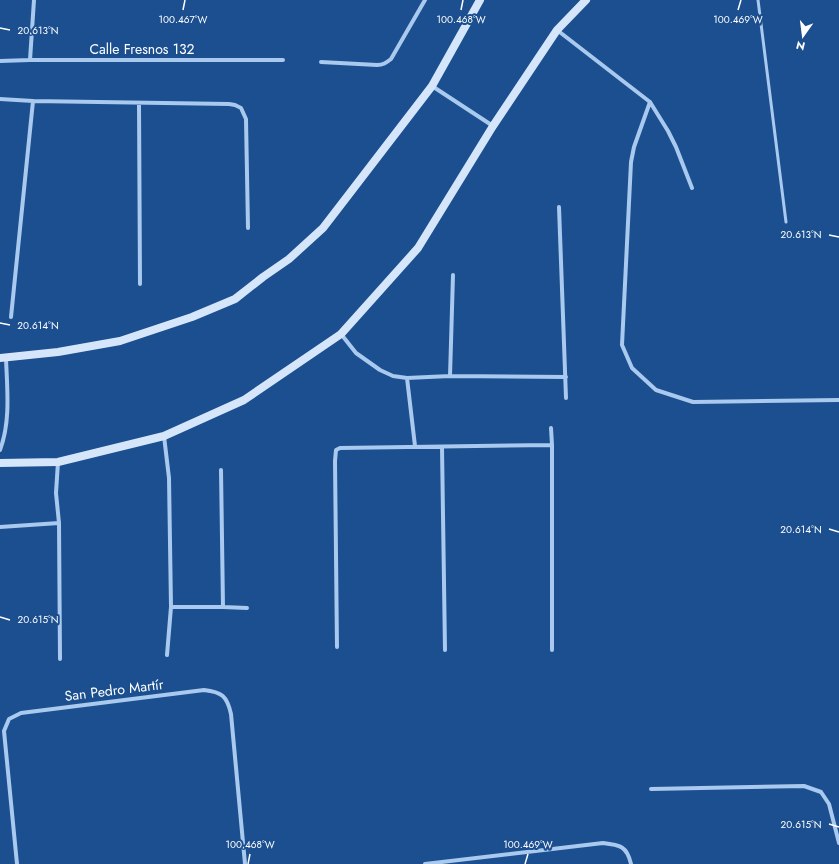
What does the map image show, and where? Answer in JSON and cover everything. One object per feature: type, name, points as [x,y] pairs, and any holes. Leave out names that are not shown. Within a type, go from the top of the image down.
[{"type":"main road","points":[[3,358],[58,352],[120,341],[192,317],[235,299],[289,259],[323,228],[432,86],[480,0]]},
{"type":"main road","points":[[0,463],[58,462],[164,436],[244,400],[341,334],[418,248],[493,126],[557,30],[586,0]]},
{"type":"street","points":[[30,60],[34,0]]},
{"type":"street","points":[[322,62],[383,65],[391,59],[425,0]]},
{"type":"street","points":[[557,30],[650,102],[671,137],[692,188]]},
{"type":"street","name":"Calle Fresnos 132","points":[[0,61],[283,60]]},
{"type":"street","points":[[432,86],[493,126]]},
{"type":"street","points":[[0,99],[33,101],[229,104],[241,108],[246,119],[248,228]]},
{"type":"street","points":[[11,317],[33,101]]},
{"type":"street","points":[[650,102],[634,147],[631,162],[622,346],[632,368],[656,390],[693,402],[839,400]]},
{"type":"street","points":[[139,103],[140,284]]},
{"type":"street","points":[[559,207],[566,398]]},
{"type":"street","points":[[450,376],[453,275]]},
{"type":"street","points":[[341,334],[356,353],[380,370],[394,376],[407,378],[450,376],[566,377]]},
{"type":"street","points":[[0,450],[6,429],[7,399],[3,358]]},
{"type":"street","points":[[407,378],[415,446]]},
{"type":"street","points":[[551,428],[552,650]]},
{"type":"street","points":[[164,436],[169,478],[171,607],[167,655]]},
{"type":"street","points":[[337,647],[336,450],[340,448],[415,446],[552,445]]},
{"type":"street","points":[[442,447],[444,650]]},
{"type":"street","points":[[58,462],[56,493],[59,523],[60,659]]},
{"type":"street","points":[[221,470],[223,607]]},
{"type":"street","points":[[0,527],[59,523]]},
{"type":"street","points":[[171,607],[247,608]]},
{"type":"street","name":"San Pedro Martír","points":[[18,864],[4,731],[9,719],[21,713],[204,690],[213,691],[223,695],[229,704],[245,864]]},
{"type":"street","points":[[651,789],[804,786],[821,792],[829,804],[839,843]]},
{"type":"street","points":[[425,864],[603,843],[622,847],[628,854],[631,864]]},
{"type":"lane","points":[[758,0],[786,222]]}]
